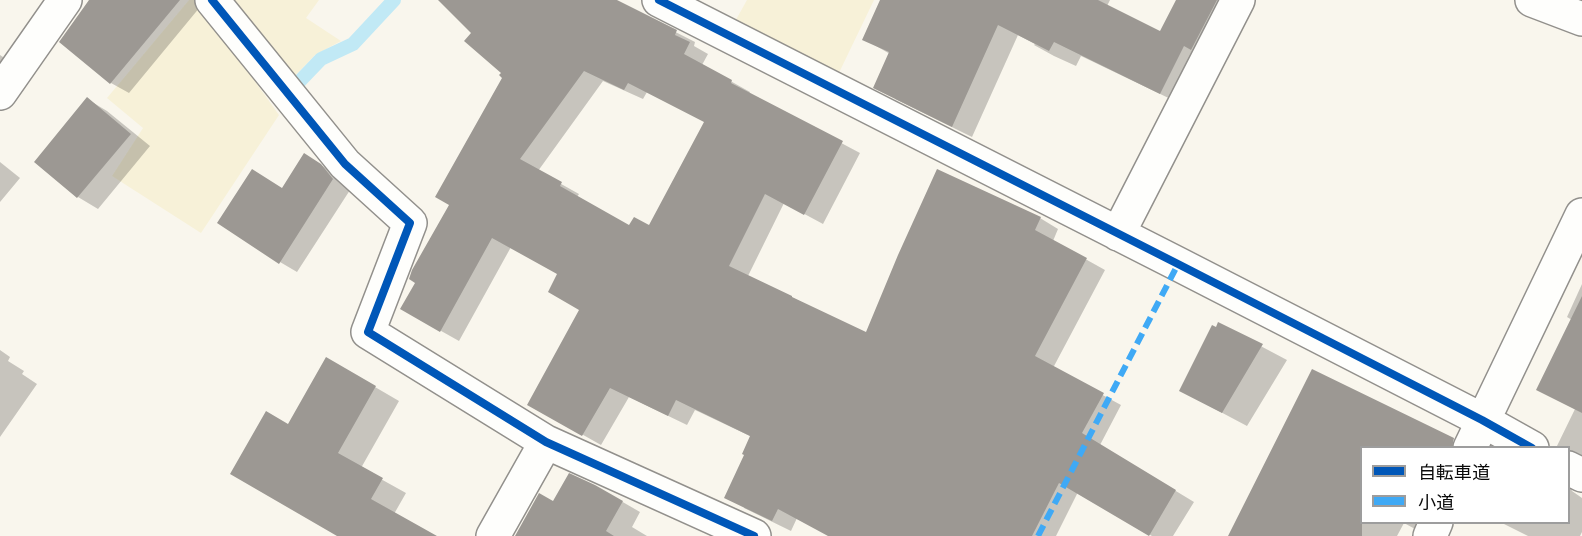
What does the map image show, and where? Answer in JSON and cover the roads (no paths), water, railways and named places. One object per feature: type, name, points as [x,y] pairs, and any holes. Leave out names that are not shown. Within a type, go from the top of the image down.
[{"type":"street","points":[[0,93],[65,0]]},
{"type":"street","points":[[212,0],[345,164],[410,223],[368,333],[546,442],[754,536]]},
{"type":"street","points":[[659,0],[1118,234],[1476,434],[1528,446]]},
{"type":"street","points":[[1118,234],[1238,0]]},
{"type":"street","points":[[1532,0],[1582,19]]},
{"type":"street","points":[[1476,434],[1582,216]]},
{"type":"street","points":[[493,536],[546,442]]},
{"type":"waterway","points":[[297,84],[321,59],[353,44],[394,0]]}]
